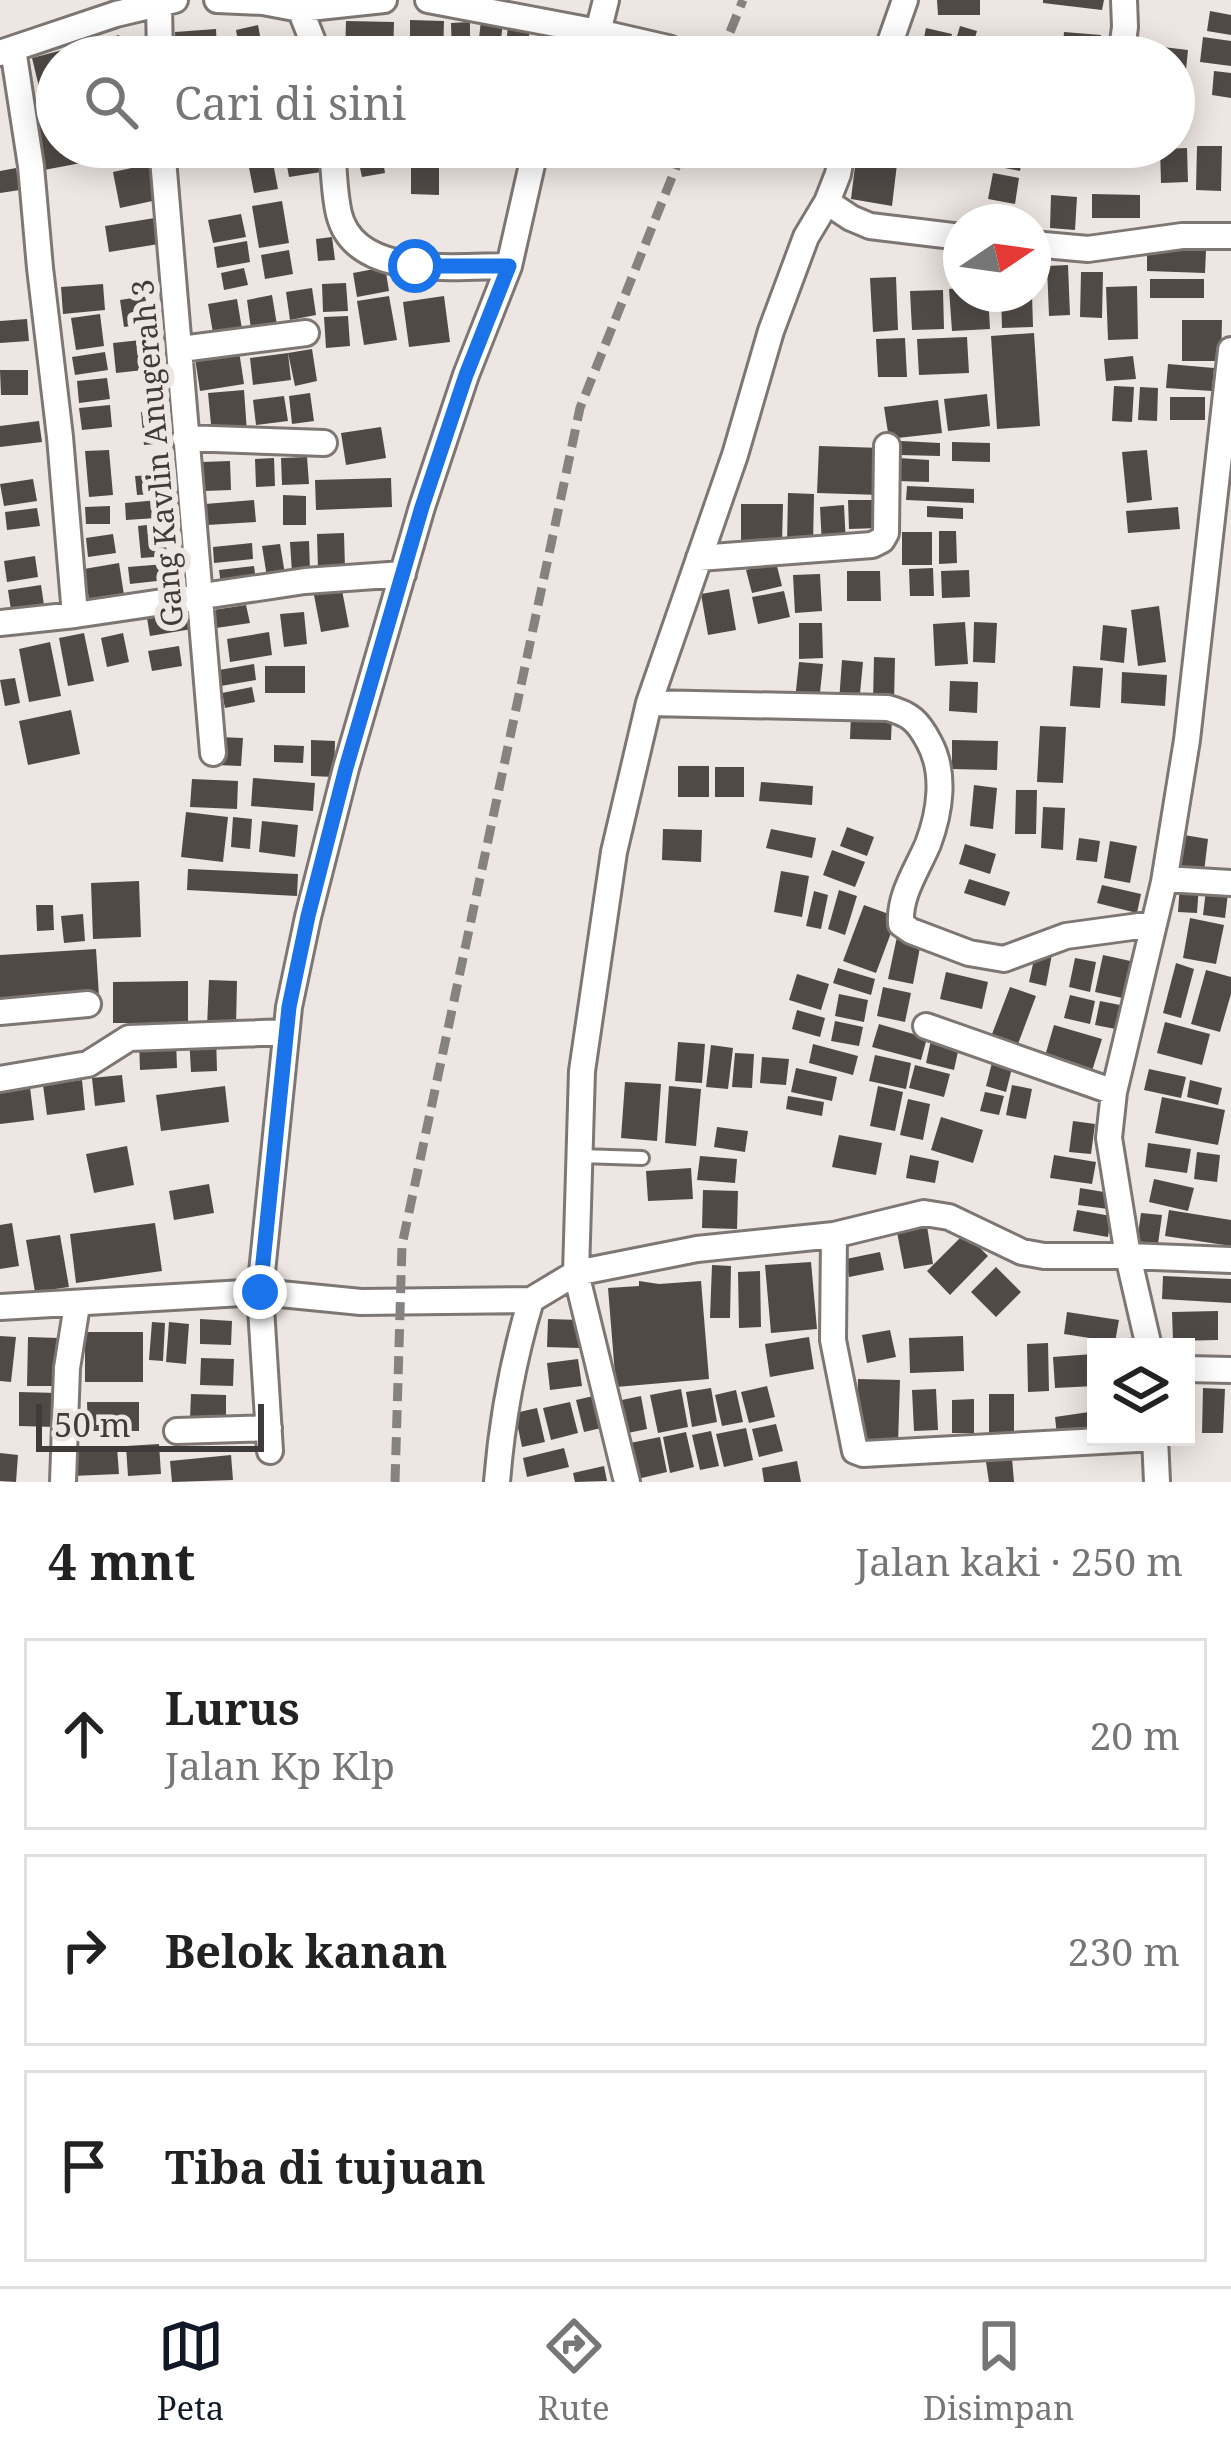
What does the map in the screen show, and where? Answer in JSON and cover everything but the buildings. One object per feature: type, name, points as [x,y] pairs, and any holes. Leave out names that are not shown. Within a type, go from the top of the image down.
[{"type":"street","points":[[218,0],[300,9],[384,0]]},
{"type":"street","points":[[428,0],[614,36]]},
{"type":"street","points":[[596,36],[606,0]]},
{"type":"street","points":[[892,36],[904,0]]},
{"type":"street","points":[[1124,0],[1124,36]]},
{"type":"street","points":[[43,36],[114,7],[167,3],[163,36]]},
{"type":"street","points":[[300,9],[311,36]]},
{"type":"street","points":[[36,39],[7,51],[32,166],[75,615]]},
{"type":"street","name":"Gang Kavlin Anugerah 3","points":[[164,168],[213,753]]},
{"type":"street","points":[[334,168],[339,217],[362,251],[415,266],[509,266]]},
{"type":"street","points":[[177,1431],[269,1439],[260,1292],[289,1007],[346,768],[466,375],[509,266],[531,168]]},
{"type":"street","points":[[627,1482],[577,1273],[582,1071],[614,852],[649,703],[735,454],[771,331],[806,237],[827,202],[839,168]]},
{"type":"street","points":[[827,202],[870,226],[943,235]]},
{"type":"street","points":[[1051,246],[1088,249],[1182,236],[1231,236]]},
{"type":"street","points":[[181,350],[306,332]]},
{"type":"street","points":[[1147,1338],[1110,1150],[1114,1092],[1165,879],[1193,699],[1231,350]]},
{"type":"street","points":[[185,438],[324,443]]},
{"type":"street","points":[[699,558],[872,545],[882,540],[886,533],[887,446]]},
{"type":"street","points":[[0,623],[305,580],[403,574]]},
{"type":"street","points":[[649,703],[888,708],[908,713],[933,749],[940,790],[928,842],[900,911],[901,924],[911,931],[969,953],[1004,959],[1066,936],[1154,924]]},
{"type":"street","points":[[1165,879],[1231,883]]},
{"type":"street","points":[[0,1012],[88,1004]]},
{"type":"street","points":[[926,1026],[1114,1092]]},
{"type":"street","points":[[0,1079],[88,1064],[129,1038],[286,1032]]},
{"type":"street","points":[[0,1307],[260,1292],[399,1303],[531,1300],[577,1273],[697,1249],[834,1235],[924,1213],[949,1217],[1022,1252],[1044,1256],[1231,1260]]},
{"type":"street","points":[[834,1235],[833,1340],[855,1451],[1087,1441]]},
{"type":"street","points":[[497,1482],[513,1360],[531,1300]]},
{"type":"street","points":[[63,1482],[67,1368],[77,1305]]},
{"type":"street","points":[[1195,1369],[1231,1370]]},
{"type":"street","points":[[1155,1446],[1157,1482]]},
{"type":"lane","points":[[580,1156],[642,1157]]},
{"type":"railway","points":[[728,36],[743,0]]},
{"type":"railway","points":[[395,1482],[402,1245],[580,408],[676,168]]},
{"type":"route","points":[[260,1292],[289,1007],[308,916],[422,507],[509,266],[415,266]]}]
